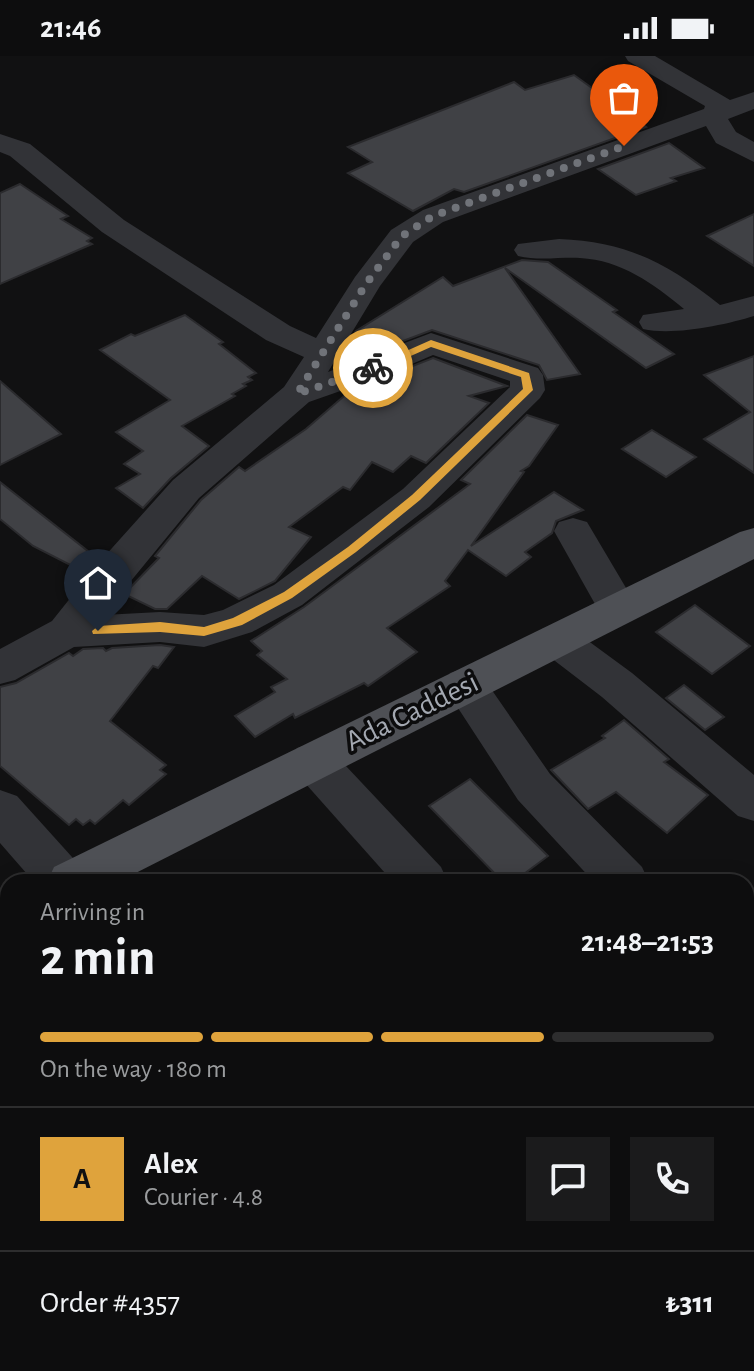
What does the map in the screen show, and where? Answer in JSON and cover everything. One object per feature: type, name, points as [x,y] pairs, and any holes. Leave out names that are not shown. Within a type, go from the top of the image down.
[{"type":"main road","name":"Ada Caddesi","points":[[87,874],[754,542]]},
{"type":"street","points":[[637,56],[719,103],[715,119],[726,137],[754,154]]},
{"type":"street","points":[[0,668],[67,632],[109,577],[186,489],[297,394],[366,284],[402,236],[433,216],[754,100]]},
{"type":"street","points":[[0,142],[20,150],[113,226],[278,333],[323,353]]},
{"type":"street","points":[[529,250],[598,249],[633,259],[679,288],[713,316]]},
{"type":"street","points":[[655,322],[713,316],[754,306]]},
{"type":"street","points":[[67,632],[160,627],[204,631],[250,615],[288,595],[384,524],[416,498],[528,390],[526,375],[431,343],[374,368],[297,394]]},
{"type":"street","points":[[573,531],[618,609]]},
{"type":"street","points":[[557,640],[617,685],[754,802]]},
{"type":"street","points":[[465,685],[534,787],[617,874]]},
{"type":"street","points":[[313,761],[417,874]]},
{"type":"street","points":[[0,810],[57,874]]},
{"type":"building","points":[[574,75],[646,127],[464,192],[454,189],[413,211],[348,173],[372,162],[348,147],[514,82],[525,90]]},
{"type":"building","points":[[669,143],[704,168],[671,178],[676,181],[636,195],[598,169]]},
{"type":"building","points":[[20,184],[68,216],[61,219],[92,238],[87,241],[92,244],[0,284],[0,193]]},
{"type":"building","points":[[754,214],[754,266],[707,236]]},
{"type":"building","points":[[522,260],[548,262],[674,354],[646,368],[505,268],[580,374],[547,380],[539,365],[432,330],[347,362],[340,358],[356,331],[443,277],[453,286]]},
{"type":"building","points":[[185,315],[223,342],[219,344],[256,373],[248,377],[252,380],[243,384],[246,386],[232,394],[235,396],[182,426],[209,446],[171,478],[143,508],[116,488],[140,474],[124,464],[143,451],[116,432],[170,400],[100,350],[131,334],[135,336]]},
{"type":"building","points":[[754,356],[754,473],[704,439],[750,412],[704,375]]},
{"type":"building","points":[[433,358],[507,386],[469,396],[489,403],[426,463],[411,456],[393,472],[372,462],[350,490],[343,487],[289,527],[311,537],[275,581],[239,599],[202,576],[167,609],[155,609],[124,594],[159,558],[155,556],[201,500],[239,467],[245,471],[306,429],[351,390]]},
{"type":"building","points":[[0,381],[61,434],[0,465]]},
{"type":"building","points":[[527,415],[558,425],[529,466],[521,471],[524,472],[471,546],[554,492],[583,510],[556,521],[552,533],[525,552],[531,557],[506,576],[468,550],[445,581],[450,586],[387,628],[417,652],[368,686],[364,683],[295,718],[293,714],[255,737],[235,716],[275,692],[271,687],[287,679],[257,655],[262,651],[251,641],[304,607],[470,484],[461,480]]},
{"type":"building","points":[[652,430],[696,457],[666,477],[622,449]]},
{"type":"building","points":[[0,482],[98,559],[86,573],[33,546],[0,519]]},
{"type":"building","points":[[695,605],[750,646],[712,674],[656,632]]},
{"type":"building","points":[[160,645],[174,647],[158,668],[153,666],[110,721],[166,765],[160,770],[166,774],[129,805],[123,800],[95,824],[90,820],[83,825],[76,819],[69,825],[0,766],[0,687],[16,683],[69,653],[73,656],[83,649],[103,648],[106,651]]},
{"type":"building","points":[[684,685],[724,717],[705,730],[666,698]]},
{"type":"building","points":[[624,720],[669,759],[664,762],[708,795],[667,833],[616,792],[588,809],[551,770],[605,738],[602,736]]},
{"type":"building","points":[[470,779],[548,856],[524,874],[495,874],[429,806]]},
{"type":"way so far","points":[[373,368],[297,394],[366,284],[402,236],[433,216],[624,146]]},
{"type":"route","points":[[98,631],[160,627],[204,631],[237,621],[288,595],[416,498],[528,390],[526,375],[431,343],[373,368]]}]
